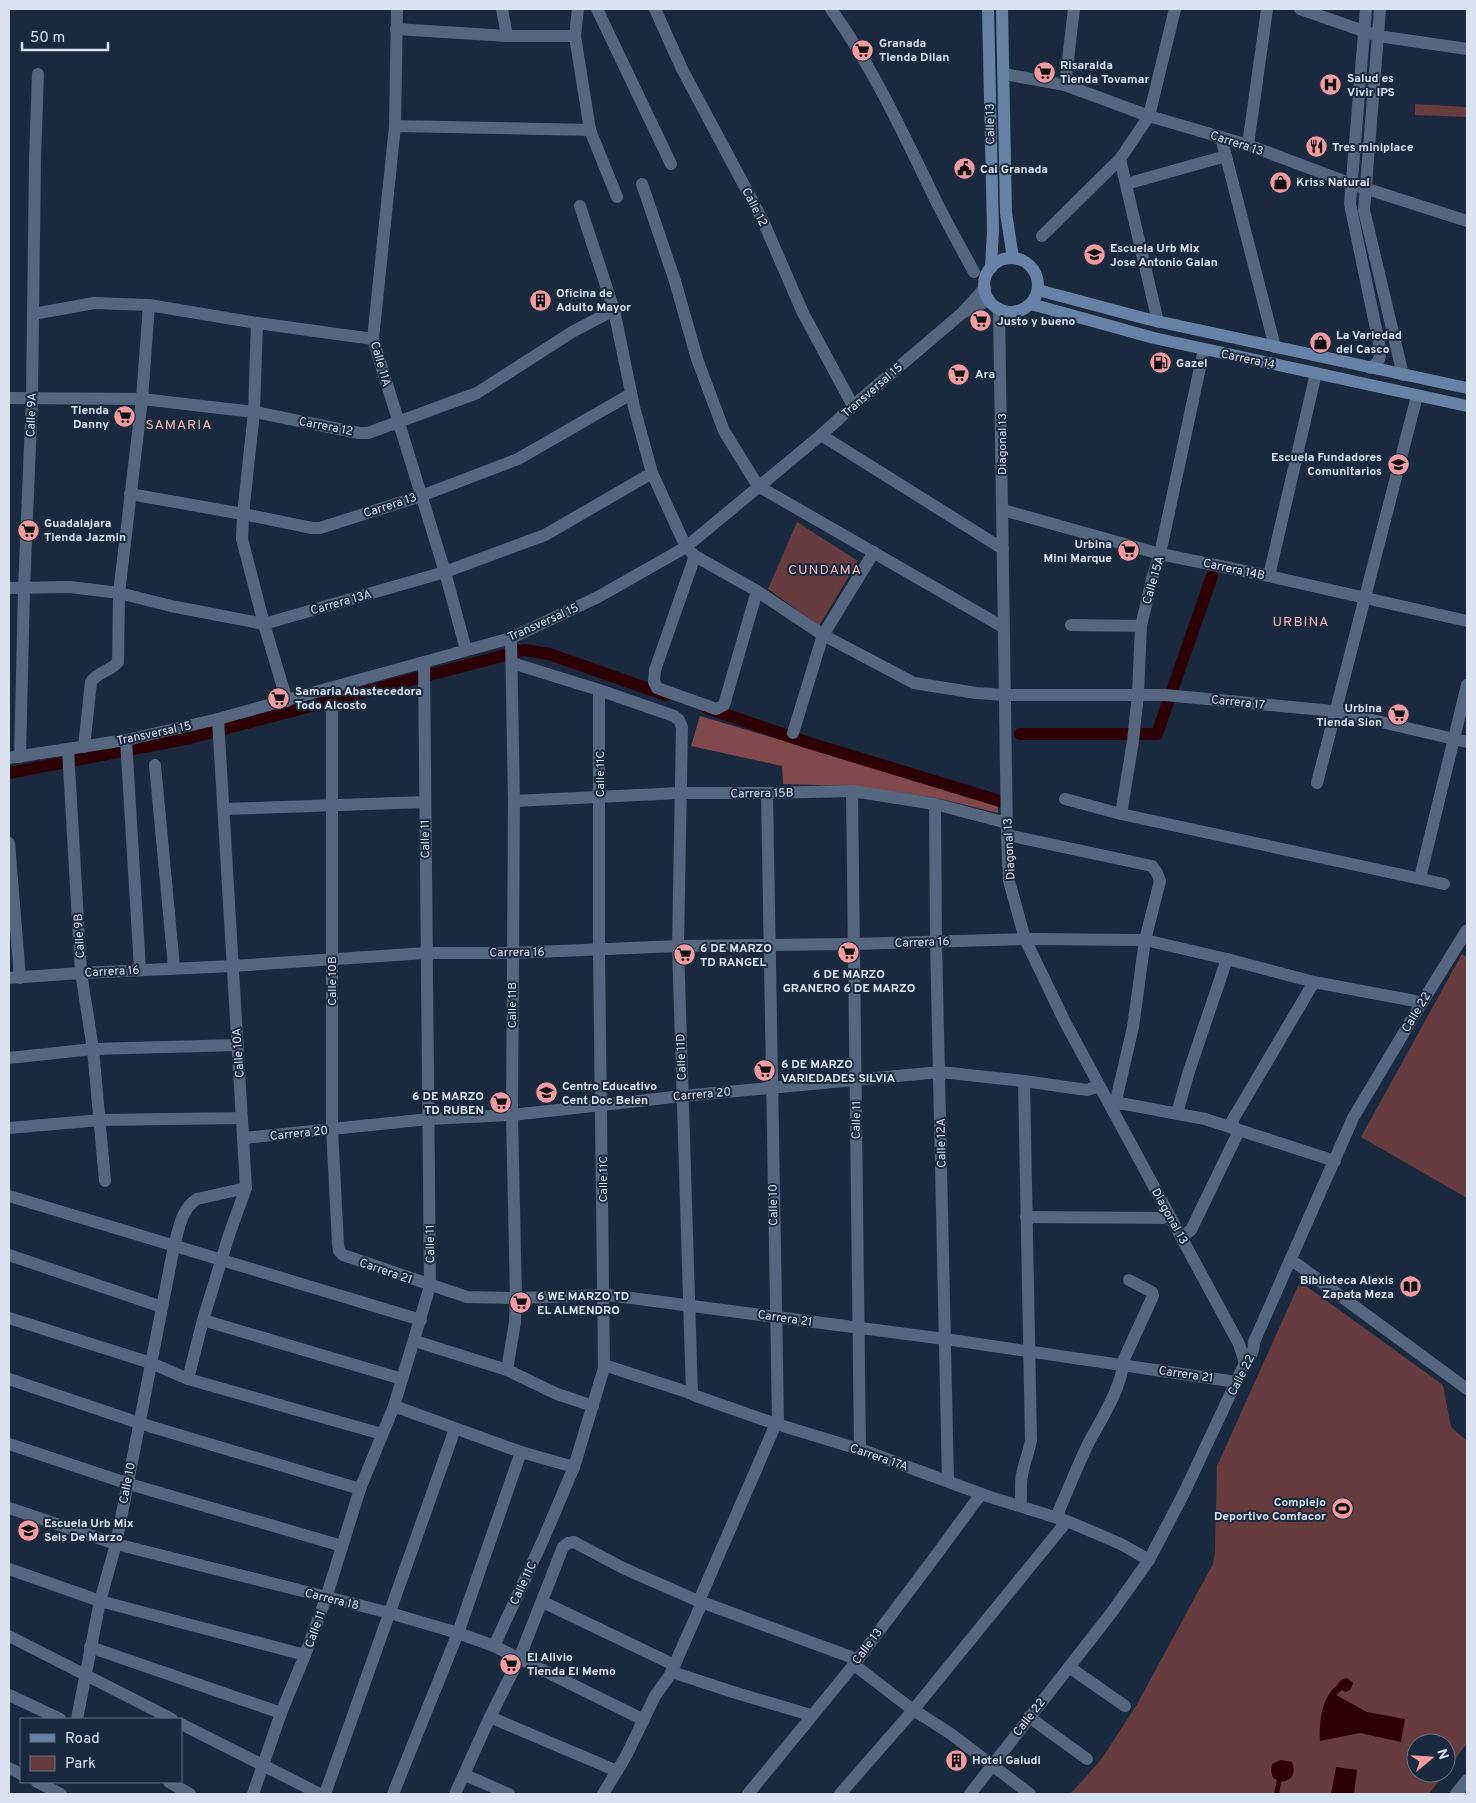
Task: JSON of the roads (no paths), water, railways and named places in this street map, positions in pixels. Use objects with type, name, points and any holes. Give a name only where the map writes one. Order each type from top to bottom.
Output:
[{"type":"main road","name":"Calle 13","points":[[988,9],[993,230],[990,268]]},
{"type":"main road","name":"Calle 13","points":[[1002,9],[1006,213],[1013,258]]},
{"type":"main road","points":[[1013,258],[1021,260],[1033,269],[1038,283],[1038,290],[1031,304],[1016,312],[999,309],[989,300],[985,288],[985,281],[990,268],[1003,260],[1013,258]]},
{"type":"main road","name":"Carrera 14","points":[[1038,290],[1158,322],[1467,388]]},
{"type":"main road","name":"Carrera 14","points":[[1031,304],[1102,325],[1204,349],[1467,406]]},
{"type":"street","name":"Calle 11A","points":[[397,9],[395,126],[373,339],[445,572],[466,650]]},
{"type":"street","points":[[502,9],[507,36]]},
{"type":"street","points":[[578,9],[575,36],[590,130],[617,197]]},
{"type":"street","points":[[597,9],[672,164]]},
{"type":"street","name":"Calle 12","points":[[655,9],[682,69],[763,222],[803,313],[852,406]]},
{"type":"street","points":[[831,9],[852,38],[895,116],[974,272]]},
{"type":"street","points":[[1065,85],[1074,9]]},
{"type":"street","points":[[1042,236],[1120,160],[1149,116],[1175,9]]},
{"type":"street","points":[[1248,146],[1267,9]]},
{"type":"street","points":[[1300,9],[1378,36],[1467,49]]},
{"type":"street","points":[[1366,9],[1350,204],[1380,348],[1381,357],[1378,364],[1370,368]]},
{"type":"street","points":[[1380,9],[1364,210],[1403,375]]},
{"type":"street","points":[[396,28],[507,36],[575,36]]},
{"type":"street","name":"Calle 9A","points":[[14,757],[24,589],[32,398],[38,74]]},
{"type":"street","name":"Carrera 13","points":[[1004,74],[1065,85],[1149,116],[1221,137],[1352,184],[1467,221]]},
{"type":"street","points":[[395,126],[590,130]]},
{"type":"street","points":[[1221,137],[1275,347]]},
{"type":"street","points":[[1126,184],[1226,156]]},
{"type":"street","points":[[1120,160],[1158,322]]},
{"type":"street","points":[[642,184],[675,281],[697,359],[724,431],[758,486],[1003,627]]},
{"type":"street","points":[[580,206],[614,310],[631,394],[652,473],[690,551],[655,670],[654,682],[657,688],[716,709],[724,704],[757,591]]},
{"type":"street","name":"Transversal 15","points":[[14,757],[68,757],[84,747],[127,747],[219,726],[286,701],[425,667],[466,650],[512,651],[598,597],[690,551],[758,486],[821,435],[852,406],[961,314],[976,295],[985,288]]},
{"type":"street","name":"Transversal 15","points":[[961,314],[989,300]]},
{"type":"street","points":[[33,314],[94,303],[149,304],[257,323],[373,339]]},
{"type":"street","points":[[84,747],[91,682],[94,676],[115,666],[118,662],[119,593],[142,399],[149,304]]},
{"type":"street","name":"Diagonal 13","points":[[999,309],[1003,627],[1009,881],[1025,938],[1065,1022],[1099,1086],[1115,1106],[1169,1215],[1239,1344],[1244,1363]]},
{"type":"street","name":"Carrera 12","points":[[9,398],[142,399],[254,412],[359,433],[368,433],[477,393],[572,332],[614,310]]},
{"type":"street","points":[[257,323],[254,412],[242,514],[242,539],[286,701]]},
{"type":"street","name":"Calle 15A","points":[[1121,814],[1138,694],[1141,626],[1160,554],[1204,349]]},
{"type":"street","points":[[1269,576],[1316,373]]},
{"type":"street","name":"Carrera 13","points":[[130,494],[320,528],[421,496],[518,459],[631,394]]},
{"type":"street","points":[[1317,783],[1334,711],[1417,396]]},
{"type":"street","points":[[821,435],[1003,549]]},
{"type":"street","name":"Carrera 13A","points":[[9,588],[70,587],[119,593],[171,606],[264,624],[445,572],[545,535],[652,473]]},
{"type":"street","name":"Carrera 14B","points":[[1002,510],[1160,554],[1269,576],[1467,621]]},
{"type":"street","name":"Carrera 17","points":[[690,551],[757,591],[823,635],[914,683],[958,691],[1006,695],[1165,695],[1334,711],[1467,742]]},
{"type":"street","points":[[792,733],[823,635],[874,552]]},
{"type":"street","points":[[1071,625],[1141,626]]},
{"type":"street","points":[[512,651],[599,690]]},
{"type":"street","name":"Calle 11B","points":[[507,1370],[515,1322],[516,1298],[512,1114],[514,801],[512,651]]},
{"type":"street","name":"Calle 11","points":[[253,1794],[281,1713],[326,1598],[360,1489],[394,1406],[430,1286],[425,667]]},
{"type":"street","points":[[1420,878],[1467,685]]},
{"type":"street","name":"Calle 11D","points":[[599,690],[674,716],[679,720],[682,727],[678,946],[692,1394]]},
{"type":"street","name":"Calle 11C","points":[[494,1646],[574,1467],[604,1365],[599,690]]},
{"type":"street","name":"Calle 10B","points":[[332,711],[332,1129],[340,1251]]},
{"type":"street","name":"Calle 10A","points":[[188,1379],[203,1320],[246,1188],[219,726]]},
{"type":"street","points":[[127,747],[140,969]]},
{"type":"street","name":"Calle 9B","points":[[68,757],[81,973],[94,1049],[105,1182]]},
{"type":"street","points":[[155,765],[174,967]]},
{"type":"street","name":"Calle 11","points":[[852,791],[856,1081],[855,1180],[860,1449]]},
{"type":"street","name":"Carrera 15B","points":[[514,801],[680,793],[852,791],[935,804],[1007,829]]},
{"type":"street","name":"Calle 10","points":[[700,1601],[778,1419],[768,946],[767,793]]},
{"type":"street","points":[[1065,800],[1121,814],[1444,884]]},
{"type":"street","points":[[224,809],[425,802]]},
{"type":"street","name":"Calle 12A","points":[[935,804],[936,941],[948,1481]]},
{"type":"street","points":[[1007,829],[1152,866],[1157,872],[1160,881],[1145,940],[1133,1027],[1115,1106],[1178,1113],[1205,1119],[1334,1161]]},
{"type":"street","points":[[9,843],[14,978]]},
{"type":"street","name":"Calle 22","points":[[970,1794],[1112,1612],[1149,1560],[1168,1527],[1236,1384],[1244,1363],[1250,1358],[1254,1349],[1254,1342],[1353,1118],[1467,930]]},
{"type":"street","name":"Carrera 16","points":[[14,978],[426,953],[512,953],[678,946],[768,946],[1025,938],[1145,940],[1314,982],[1415,1001],[1421,1004]]},
{"type":"street","points":[[1178,1113],[1189,1071],[1227,959]]},
{"type":"street","points":[[1181,1236],[1191,1230],[1237,1135],[1232,1121],[1314,982]]},
{"type":"street","points":[[9,1058],[94,1049],[238,1045]]},
{"type":"street","name":"Carrera 20","points":[[244,1138],[940,1072],[1087,1090],[1099,1086]]},
{"type":"street","points":[[1020,1506],[1022,1474],[1027,1462],[1031,1440],[1024,1081]]},
{"type":"street","points":[[9,1128],[100,1120],[242,1118]]},
{"type":"street","name":"Calle 10","points":[[77,1718],[100,1601],[116,1544],[126,1483],[152,1363],[174,1246],[186,1208],[197,1198],[246,1188]]},
{"type":"street","points":[[9,1196],[421,1320]]},
{"type":"street","points":[[1026,1217],[1163,1218],[1169,1215]]},
{"type":"street","name":"Carrera 21","points":[[340,1251],[347,1257],[467,1297],[516,1298],[603,1295],[1124,1365],[1230,1381],[1236,1384]]},
{"type":"street","points":[[9,1255],[162,1307]]},
{"type":"street","points":[[1290,1262],[1296,1264],[1467,1389]]},
{"type":"street","points":[[840,1794],[914,1710],[1063,1526],[1058,1513],[1089,1442],[1104,1415],[1123,1370],[1124,1360],[1153,1296],[1152,1292],[1129,1280]]},
{"type":"street","points":[[9,1318],[152,1363],[188,1379],[382,1434]]},
{"type":"street","points":[[203,1320],[402,1379]]},
{"type":"street","points":[[415,1341],[507,1370],[558,1394],[593,1406]]},
{"type":"street","points":[[1239,1344],[1254,1342]]},
{"type":"street","name":"Carrera 17A","points":[[604,1365],[860,1449],[981,1494],[1094,1531],[1149,1560]]},
{"type":"street","points":[[9,1379],[139,1423],[360,1489]]},
{"type":"street","points":[[394,1406],[520,1452],[574,1467]]},
{"type":"street","points":[[325,1794],[455,1429]]},
{"type":"street","points":[[9,1444],[126,1483],[342,1546]]},
{"type":"street","points":[[393,1794],[458,1633],[520,1452]]},
{"type":"street","name":"Calle 13","points":[[748,1794],[854,1662],[981,1494]]},
{"type":"street","name":"Carrera 18","points":[[9,1508],[116,1544],[390,1613],[458,1633],[494,1646],[644,1720]]},
{"type":"street","name":"Calle 11C","points":[[455,1794],[519,1659],[563,1547],[568,1543],[574,1542],[623,1568],[700,1601]]},
{"type":"street","points":[[9,1569],[100,1601],[305,1655]]},
{"type":"street","points":[[603,1794],[672,1668],[700,1607],[700,1601],[851,1657],[858,1667],[914,1710],[951,1734],[1030,1794]]},
{"type":"street","points":[[543,1602],[670,1663],[675,1673],[807,1714],[811,1717]]},
{"type":"street","points":[[9,1636],[170,1718]]},
{"type":"street","points":[[90,1647],[281,1713]]},
{"type":"street","points":[[1069,1667],[1125,1706]]},
{"type":"street","points":[[9,1695],[58,1718]]},
{"type":"street","points":[[490,1717],[617,1771]]},
{"type":"street","points":[[1029,1717],[1087,1759]]},
{"type":"street","points":[[182,1725],[320,1794]]},
{"type":"street","points":[[464,1775],[508,1794]]},
{"type":"street","points":[[40,1783],[60,1791]]},
{"type":"street","points":[[171,1783],[190,1794]]},
{"type":"waterway","points":[[1020,734],[1157,734],[1212,576]]},
{"type":"waterway","points":[[9,773],[190,738],[524,650],[549,654],[666,695]]},
{"type":"waterway","points":[[707,708],[806,742],[1000,801]]},
{"type":"place","name":"Granada Tienda Dilan","points":[[863,50]]},
{"type":"place","name":"Risaralda Tienda Tovamar","points":[[1044,72]]},
{"type":"place","name":"Salud es Vivir IPS","points":[[1331,85]]},
{"type":"place","name":"Tres miniplace","points":[[1316,147]]},
{"type":"place","name":"Cai Granada","points":[[964,169]]},
{"type":"place","name":"Kriss Natural","points":[[1280,182]]},
{"type":"place","name":"Escuela Urb Mix Jose Antonio Galan","points":[[1094,255]]},
{"type":"place","name":"Oficina de Adulto Mayor","points":[[540,300]]},
{"type":"place","name":"Justo y bueno","points":[[981,321]]},
{"type":"place","name":"La Variedad del Casco","points":[[1320,342]]},
{"type":"place","name":"Gazel","points":[[1160,363]]},
{"type":"place","name":"Ara","points":[[959,374]]},
{"type":"place","name":"Tienda Danny","points":[[125,417]]},
{"type":"place","name":"Escuela Fundadores Comunitarios","points":[[1398,464]]},
{"type":"place","name":"Guadalajara Tienda Jazmin","points":[[28,530]]},
{"type":"place","name":"Urbina Mini Marque","points":[[1128,551]]},
{"type":"place","name":"Samaria Abastecedora Todo Alcosto","points":[[279,698]]},
{"type":"place","name":"Urbina Tienda Sion","points":[[1398,715]]},
{"type":"place","name":"6 DE MARZO GRANERO 6 DE MARZO","points":[[849,953]]},
{"type":"place","name":"6 DE MARZO TD RANGEL","points":[[684,955]]},
{"type":"place","name":"6 DE MARZO VARIEDADES SILVIA","points":[[765,1071]]},
{"type":"place","name":"Centro Educativo Cent Doc Belen","points":[[546,1093]]},
{"type":"place","name":"6 DE MARZO TD RUBEN","points":[[500,1103]]},
{"type":"place","name":"Biblioteca Alexis Zapata Meza","points":[[1410,1287]]},
{"type":"place","name":"6 WE MARZO TD EL ALMENDRO","points":[[521,1303]]},
{"type":"place","name":"Complejo Deportivo Comfacor","points":[[1342,1509]]},
{"type":"place","name":"Escuela Urb Mix Seis De Marzo","points":[[28,1530]]},
{"type":"place","name":"El Alivio Tienda El Memo","points":[[511,1664]]},
{"type":"place","name":"Hotel Galudi","points":[[956,1760]]},
{"type":"district","name":"SAMARIA","points":[[179,424]]},
{"type":"district","name":"CUNDAMA","points":[[825,569]]},
{"type":"district","name":"URBINA","points":[[1301,621]]}]
